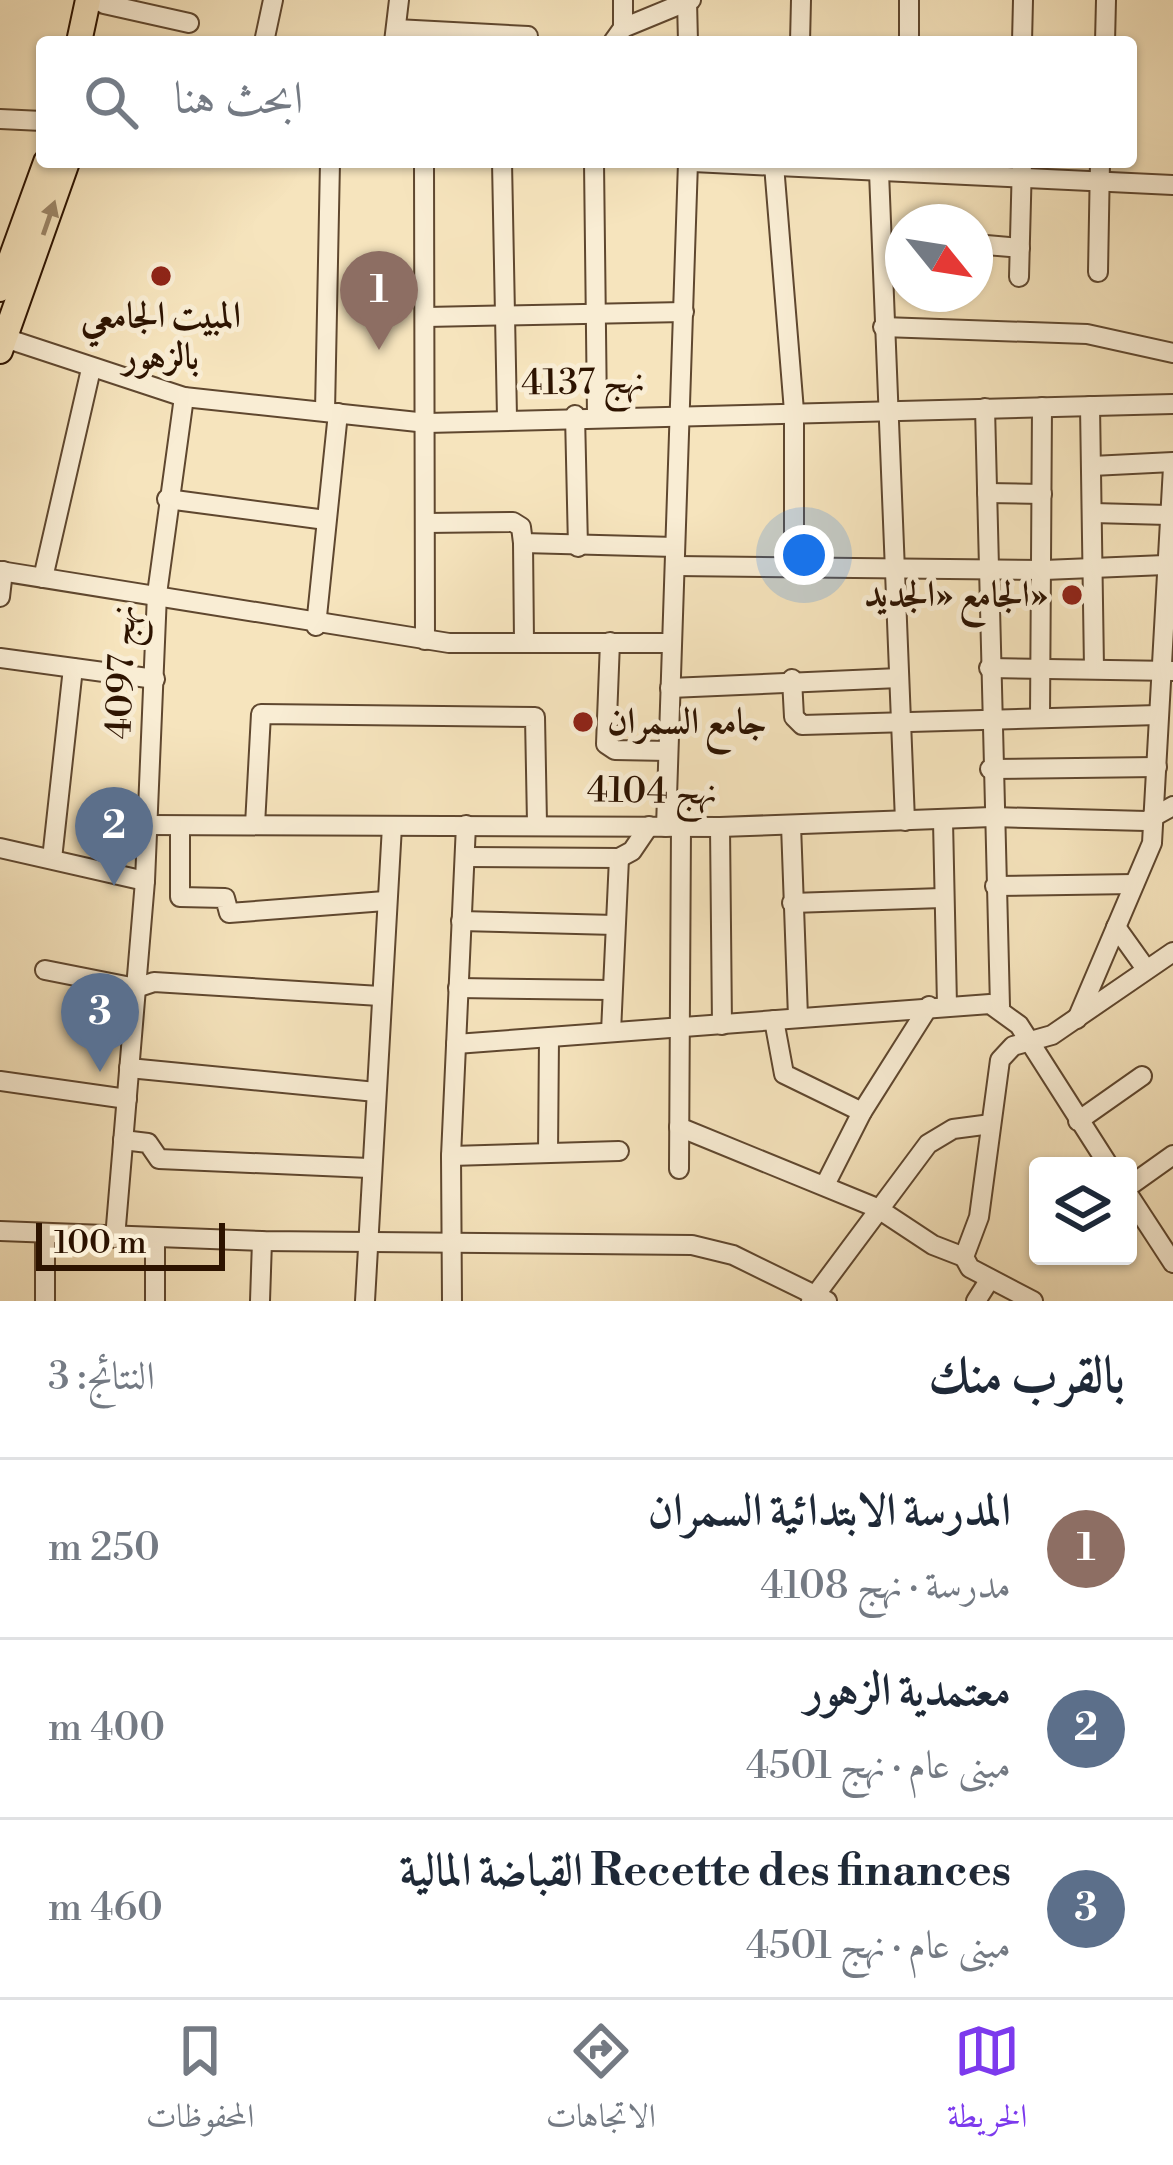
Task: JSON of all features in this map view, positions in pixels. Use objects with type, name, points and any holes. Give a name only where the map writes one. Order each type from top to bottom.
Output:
[{"type":"main road","points":[[82,36],[99,2]]},
{"type":"main road","points":[[96,36],[99,2]]},
{"type":"main road","points":[[0,289],[44,168]]},
{"type":"main road","points":[[3,345],[65,168]]},
{"type":"street","points":[[265,36],[273,0]]},
{"type":"street","points":[[398,0],[395,35],[528,36]]},
{"type":"street","points":[[618,35],[622,0]]},
{"type":"street","points":[[800,36],[801,0]]},
{"type":"street","points":[[909,0],[909,36]]},
{"type":"street","points":[[1022,36],[1023,0]]},
{"type":"street","points":[[1105,36],[1106,0]]},
{"type":"street","points":[[618,35],[689,1],[688,36]]},
{"type":"street","points":[[99,2],[189,23]]},
{"type":"street","points":[[0,119],[36,122]]},
{"type":"street","points":[[316,626],[332,412],[330,168]]},
{"type":"street","points":[[424,168],[425,640]]},
{"type":"street","points":[[502,168],[507,417]]},
{"type":"street","points":[[594,168],[597,415]]},
{"type":"street","points":[[680,1169],[679,1029],[666,826],[690,168]]},
{"type":"street","points":[[774,168],[794,411],[794,567]]},
{"type":"street","points":[[838,168],[879,172],[901,168]]},
{"type":"street","points":[[964,168],[1100,171],[1173,185]]},
{"type":"street","points":[[1019,278],[1022,169]]},
{"type":"street","points":[[1098,272],[1100,171]]},
{"type":"street","points":[[879,172],[904,821]]},
{"type":"street","points":[[993,246],[1019,248]]},
{"type":"street","points":[[426,316],[684,312]]},
{"type":"street","points":[[883,327],[1087,334],[1173,353]]},
{"type":"street","name":"نهج 4137","points":[[3,345],[184,397],[427,423],[575,415],[1173,404]]},
{"type":"street","points":[[43,578],[91,369]]},
{"type":"street","name":"نهج 4097","points":[[115,1238],[145,880],[158,594],[184,397]]},
{"type":"street","points":[[1090,406],[1094,668]]},
{"type":"street","points":[[1040,717],[1042,407]]},
{"type":"street","points":[[985,408],[990,770],[1000,1006],[1030,1040],[1103,1157]]},
{"type":"street","points":[[575,415],[578,547]]},
{"type":"street","points":[[1092,466],[1173,465],[1165,566],[1167,669],[1158,715],[1157,767],[1163,812]]},
{"type":"street","points":[[987,493],[1042,494]]},
{"type":"street","points":[[167,499],[326,520]]},
{"type":"street","points":[[1093,512],[1168,515]]},
{"type":"street","points":[[426,523],[513,522],[521,527],[524,643]]},
{"type":"street","points":[[523,543],[794,567],[1044,570],[1165,566]]},
{"type":"street","points":[[0,597],[2,571],[158,594],[316,626],[425,640],[670,644]]},
{"type":"street","points":[[610,643],[606,744],[615,750],[668,752]]},
{"type":"street","points":[[0,658],[155,679]]},
{"type":"street","points":[[52,859],[73,668]]},
{"type":"street","points":[[989,668],[1167,669]]},
{"type":"street","points":[[670,688],[792,679],[899,678]]},
{"type":"street","points":[[792,679],[798,724],[1158,715]]},
{"type":"street","points":[[255,825],[261,714],[535,717],[537,823]]},
{"type":"street","points":[[990,770],[1157,767]]},
{"type":"street","points":[[1077,1019],[1173,786]]},
{"type":"street","name":"نهج 4104","points":[[148,824],[720,827],[1163,812]]},
{"type":"street","points":[[825,1185],[862,1112],[938,1006],[943,820]]},
{"type":"street","points":[[452,1301],[451,1156],[466,825]]},
{"type":"street","points":[[791,825],[798,1017]]},
{"type":"street","points":[[180,826],[179,897],[226,898],[228,913],[385,901]]},
{"type":"street","points":[[364,1301],[392,826]]},
{"type":"street","points":[[464,856],[619,858],[666,826]]},
{"type":"street","points":[[720,827],[722,1025]]},
{"type":"street","points":[[0,848],[145,880]]},
{"type":"street","points":[[611,1032],[619,858]]},
{"type":"street","points":[[995,886],[1134,884]]},
{"type":"street","points":[[792,903],[942,898]]},
{"type":"street","points":[[461,921],[614,925]]},
{"type":"street","points":[[1116,927],[1146,969]]},
{"type":"street","points":[[1033,1301],[967,1266],[964,1257],[979,1217],[1000,1060],[1013,1046],[1052,1035],[1173,952]]},
{"type":"street","points":[[45,970],[136,988],[154,982],[380,996]]},
{"type":"street","points":[[458,988],[611,990]]},
{"type":"street","points":[[456,1044],[938,1006],[1000,1006]]},
{"type":"street","points":[[774,1020],[784,1073],[862,1112]]},
{"type":"street","points":[[548,1153],[549,1037]]},
{"type":"street","points":[[129,1068],[376,1092]]},
{"type":"street","points":[[1078,1121],[1142,1076]]},
{"type":"street","points":[[0,1081],[127,1099]]},
{"type":"street","points":[[0,1231],[262,1241],[692,1245],[733,1255],[818,1299],[877,1208],[928,1144],[953,1129],[991,1124]]},
{"type":"street","points":[[680,1127],[877,1208],[933,1245],[964,1257]]},
{"type":"street","points":[[123,1140],[148,1143],[160,1159],[369,1168]]},
{"type":"street","points":[[451,1156],[619,1150]]},
{"type":"street","points":[[1137,1184],[1173,1156]]},
{"type":"street","points":[[1137,1205],[1173,1263]]},
{"type":"street","points":[[45,1234],[45,1301]]},
{"type":"street","points":[[155,1238],[155,1301]]},
{"type":"street","points":[[260,1301],[262,1241]]},
{"type":"street","points":[[976,1301],[990,1279]]},
{"type":"place","name":"المبيت الجامعي بالزهور","points":[[161,276]]},
{"type":"place","name":"المدرسة الابتدائية السمران","points":[[379,350]]},
{"type":"place","name":"الجامع «الجديد»","points":[[1072,595]]},
{"type":"place","name":"جامع السمران","points":[[583,722]]},
{"type":"place","name":"معتمدية الزهور","points":[[114,886]]},
{"type":"place","name":"Recette des finances القباضة المالية","points":[[100,1072]]}]
